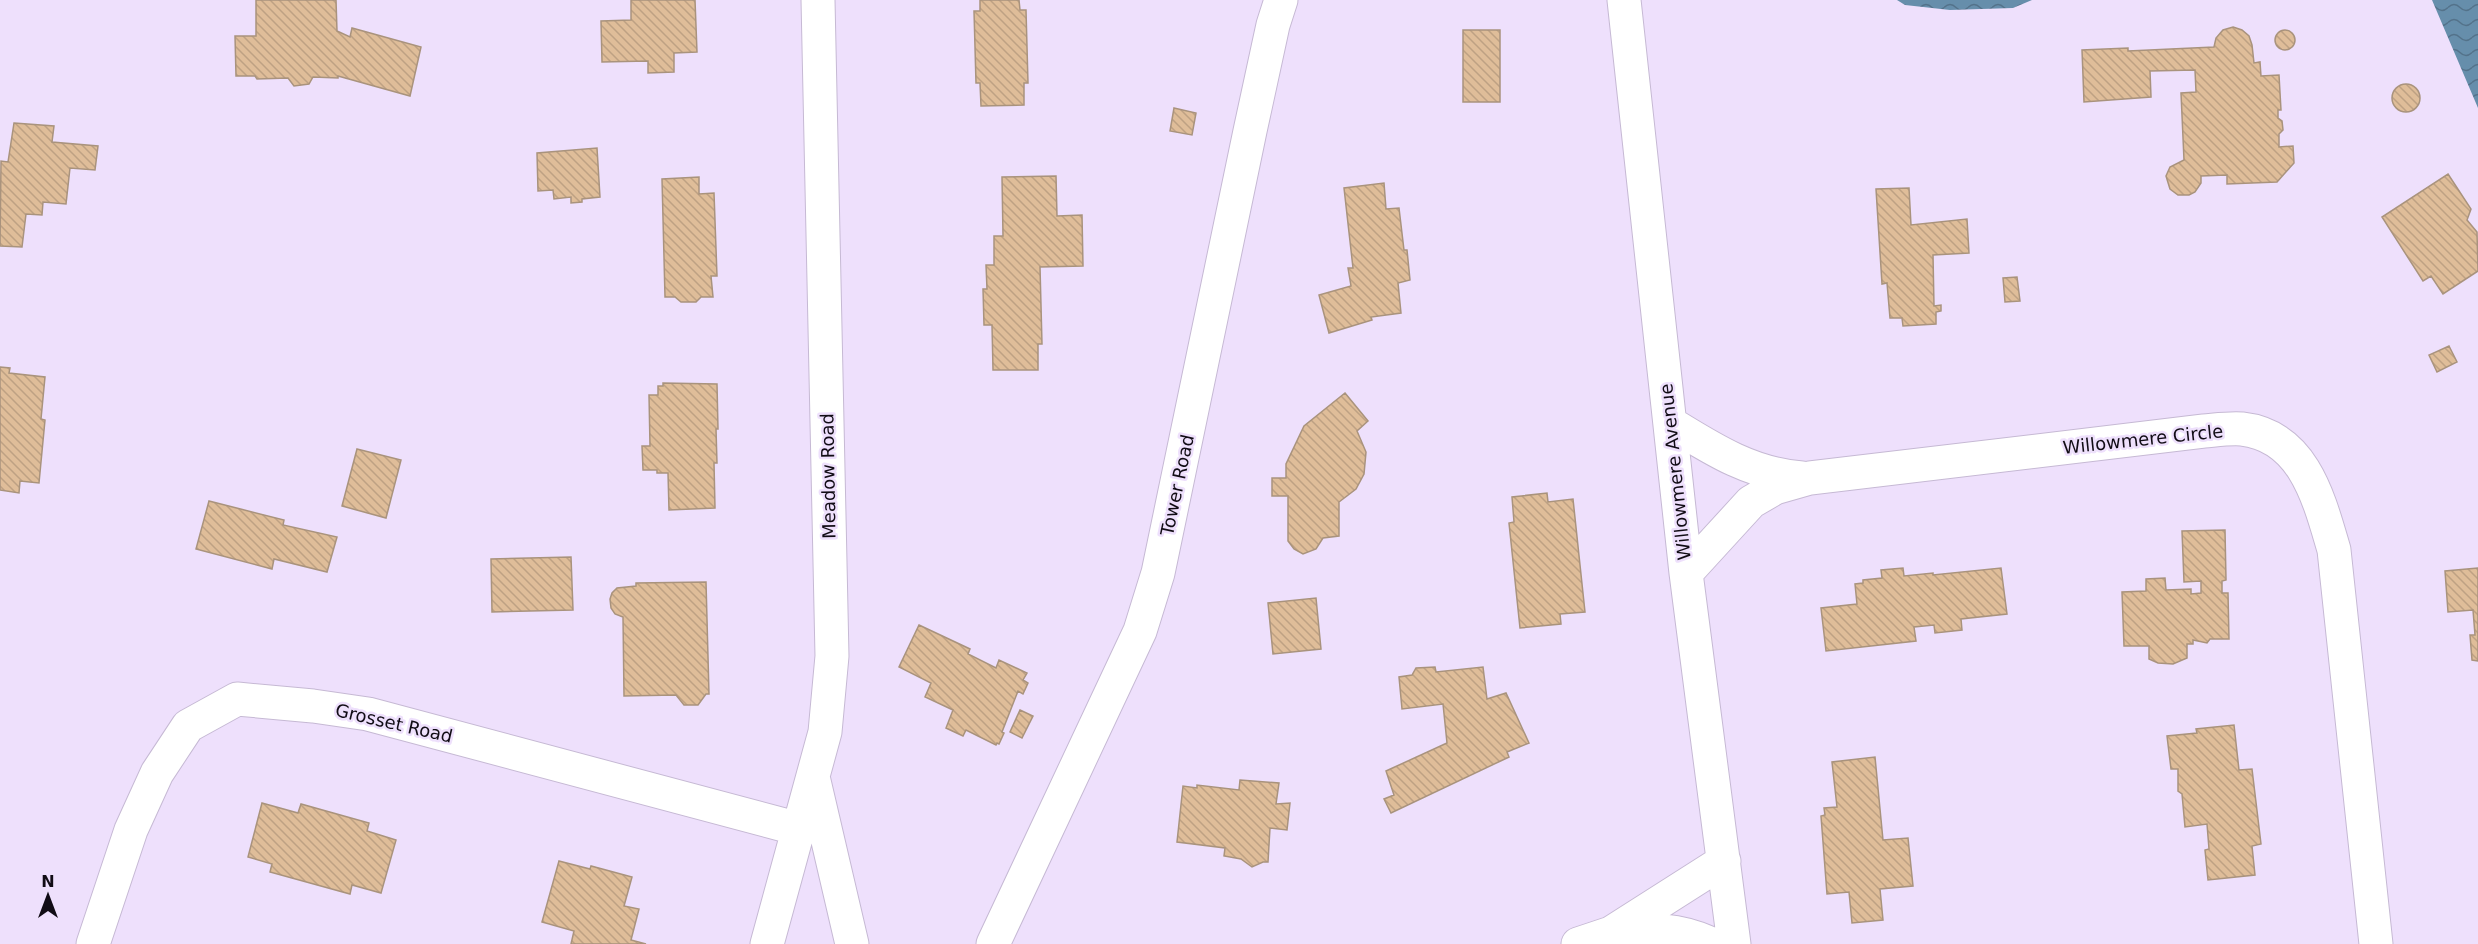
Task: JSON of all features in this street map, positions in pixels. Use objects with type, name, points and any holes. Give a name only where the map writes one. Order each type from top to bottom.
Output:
[{"type":"street","name":"Meadow Road","points":[[767,944],[825,732],[832,656],[818,0]]},
{"type":"street","name":"Tower Road","points":[[993,944],[1140,632],[1152,593],[1269,46],[1281,0]]},
{"type":"street","name":"Willowmere Avenue","points":[[1624,0],[1686,573],[1734,944]]},
{"type":"street","name":"Willowmere Circle","points":[[1670,423],[1736,461],[1779,476],[1810,478]]},
{"type":"street","name":"Willowmere Circle","points":[[1686,573],[1751,502],[1775,488],[1810,478],[2204,431],[2242,429],[2274,439],[2288,447],[2307,476],[2321,506],[2334,550],[2376,944]]},
{"type":"street","name":"Grosset Road","points":[[93,944],[131,830],[157,773],[188,726],[237,699],[368,714],[799,829]]},
{"type":"street","points":[[813,776],[852,944]]},
{"type":"street","points":[[1611,933],[1724,861]]},
{"type":"street","points":[[1578,944],[1611,933],[1655,929],[1689,934],[1712,944]]},
{"type":"water","points":[[1897,0],[2032,0],[2013,8],[1950,10],[1905,5]]},
{"type":"water","points":[[2432,0],[2478,0],[2478,108]]},
{"type":"building","points":[[256,0],[336,0],[337,31],[350,37],[352,28],[421,47],[410,96],[338,76],[338,78],[313,77],[309,84],[294,86],[288,78],[257,79],[255,76],[236,76],[235,36],[256,36]]},
{"type":"building","points":[[631,0],[695,0],[697,52],[674,53],[674,72],[648,73],[648,61],[602,62],[601,21],[631,20]]},
{"type":"building","points":[[980,0],[1019,0],[1020,10],[1026,10],[1028,83],[1024,83],[1024,105],[981,106],[980,83],[976,83],[974,11],[980,11]]},
{"type":"building","points":[[2233,27],[2249,36],[2254,63],[2260,62],[2261,76],[2279,75],[2281,110],[2278,110],[2278,118],[2282,121],[2283,130],[2279,134],[2279,147],[2293,146],[2294,163],[2277,182],[2227,184],[2227,175],[2201,176],[2201,183],[2195,192],[2189,195],[2178,195],[2170,189],[2166,176],[2170,167],[2184,160],[2181,93],[2196,92],[2195,70],[2150,71],[2151,97],[2084,102],[2082,50],[2128,48],[2128,51],[2214,47],[2216,38],[2223,30]]},
{"type":"building","points":[[1463,30],[1500,30],[1500,102],[1463,102]]},
{"type":"building","points":[[2285,30],[2292,33],[2295,40],[2292,47],[2285,50],[2278,47],[2275,40],[2278,33]]},
{"type":"building","points":[[2406,84],[2416,88],[2420,98],[2416,108],[2406,112],[2396,108],[2392,98],[2396,88]]},
{"type":"building","points":[[1174,108],[1196,113],[1192,135],[1170,131]]},
{"type":"building","points":[[14,123],[54,126],[52,142],[98,146],[95,170],[70,168],[66,204],[43,202],[42,215],[26,214],[22,247],[0,246],[1,161],[8,162]]},
{"type":"building","points":[[597,148],[600,197],[571,203],[571,197],[554,199],[553,190],[538,191],[537,153]]},
{"type":"building","points":[[2448,174],[2471,209],[2467,220],[2477,232],[2478,271],[2443,294],[2431,276],[2423,281],[2382,217]]},
{"type":"building","points":[[1056,176],[1057,216],[1082,215],[1083,266],[1040,267],[1042,344],[1038,344],[1038,370],[993,370],[992,325],[984,325],[983,289],[987,289],[986,265],[994,265],[994,236],[1003,236],[1002,177]]},
{"type":"building","points":[[699,177],[699,194],[714,193],[717,276],[711,276],[713,297],[701,297],[696,302],[681,302],[675,297],[665,297],[662,179]]},
{"type":"building","points":[[1384,183],[1386,209],[1399,208],[1404,250],[1407,250],[1410,280],[1398,283],[1401,313],[1371,317],[1372,320],[1329,333],[1319,295],[1351,286],[1348,268],[1353,268],[1344,188]]},
{"type":"building","points":[[1909,188],[1911,225],[1967,219],[1969,253],[1933,255],[1934,306],[1941,305],[1941,311],[1936,312],[1936,324],[1903,326],[1902,318],[1890,318],[1887,283],[1882,284],[1876,189]]},
{"type":"building","points":[[2017,277],[2020,301],[2005,302],[2003,278]]},
{"type":"building","points":[[2449,346],[2457,362],[2437,372],[2429,355]]},
{"type":"building","points":[[0,367],[10,368],[9,373],[45,377],[41,419],[45,420],[39,483],[20,481],[19,493],[0,490]]},
{"type":"building","points":[[663,383],[717,384],[715,508],[669,510],[668,473],[643,470],[642,446],[650,446],[649,395],[658,395],[658,386],[663,386]]},
{"type":"building","points":[[1345,393],[1368,421],[1357,431],[1366,452],[1364,474],[1356,489],[1339,502],[1339,536],[1323,538],[1316,549],[1303,554],[1294,549],[1288,541],[1288,496],[1272,496],[1272,478],[1286,478],[1286,464],[1304,426]]},
{"type":"building","points":[[357,449],[401,460],[386,518],[342,506]]},
{"type":"building","points":[[1547,493],[1548,502],[1573,499],[1585,612],[1560,614],[1561,624],[1520,628],[1509,523],[1514,522],[1512,497]]},
{"type":"building","points":[[209,501],[284,520],[283,525],[337,537],[327,572],[274,559],[272,569],[196,549]]},
{"type":"building","points":[[2225,530],[2226,580],[2222,581],[2222,593],[2228,593],[2229,639],[2210,639],[2207,643],[2193,640],[2193,644],[2187,644],[2187,658],[2173,664],[2158,663],[2149,659],[2149,646],[2124,646],[2122,592],[2146,591],[2146,579],[2165,578],[2166,590],[2191,589],[2191,594],[2201,593],[2201,581],[2184,582],[2182,531]]},
{"type":"building","points":[[571,557],[573,610],[492,612],[491,559]]},
{"type":"building","points":[[1903,568],[1904,576],[2001,568],[2007,614],[1961,619],[1962,630],[1935,633],[1934,625],[1914,627],[1916,641],[1826,651],[1821,608],[1857,604],[1855,584],[1863,583],[1863,580],[1882,578],[1881,570]]},
{"type":"building","points":[[2478,568],[2478,661],[2472,660],[2470,635],[2475,635],[2473,610],[2448,612],[2445,571]]},
{"type":"building","points":[[706,582],[709,694],[706,694],[698,705],[684,705],[676,695],[624,696],[623,617],[615,614],[611,608],[612,593],[617,588],[636,586],[636,583]]},
{"type":"building","points":[[1316,598],[1321,649],[1273,654],[1268,603]]},
{"type":"building","points":[[919,625],[970,649],[968,654],[996,668],[999,660],[1027,673],[1023,680],[1028,683],[1023,694],[1018,691],[999,744],[996,745],[966,730],[963,736],[946,728],[953,710],[925,697],[931,683],[899,667]]},
{"type":"building","points":[[1435,667],[1436,672],[1483,667],[1487,699],[1506,693],[1529,743],[1507,752],[1509,757],[1391,813],[1384,799],[1394,795],[1386,771],[1447,743],[1443,704],[1402,709],[1399,677],[1412,675],[1416,668]]},
{"type":"building","points":[[1020,710],[1033,716],[1022,738],[1010,732]]},
{"type":"building","points":[[2234,725],[2239,770],[2252,769],[2261,844],[2252,846],[2255,875],[2208,880],[2205,850],[2209,849],[2207,824],[2185,827],[2182,794],[2178,791],[2178,769],[2171,769],[2167,736],[2197,733],[2196,729]]},
{"type":"building","points":[[1875,757],[1883,840],[1908,838],[1913,886],[1880,889],[1883,920],[1852,923],[1849,892],[1827,894],[1821,816],[1825,815],[1824,808],[1837,807],[1832,762]]},
{"type":"building","points":[[1240,780],[1279,783],[1276,804],[1290,803],[1287,830],[1270,828],[1268,862],[1252,867],[1241,859],[1224,856],[1225,848],[1177,842],[1183,786],[1197,788],[1197,785],[1239,790]]},
{"type":"building","points":[[262,803],[298,813],[301,804],[369,823],[367,831],[396,840],[381,893],[352,885],[350,894],[270,872],[272,864],[248,857]]},
{"type":"building","points":[[559,861],[590,869],[591,866],[632,877],[624,906],[639,909],[631,940],[646,944],[571,944],[574,931],[542,922]]}]
